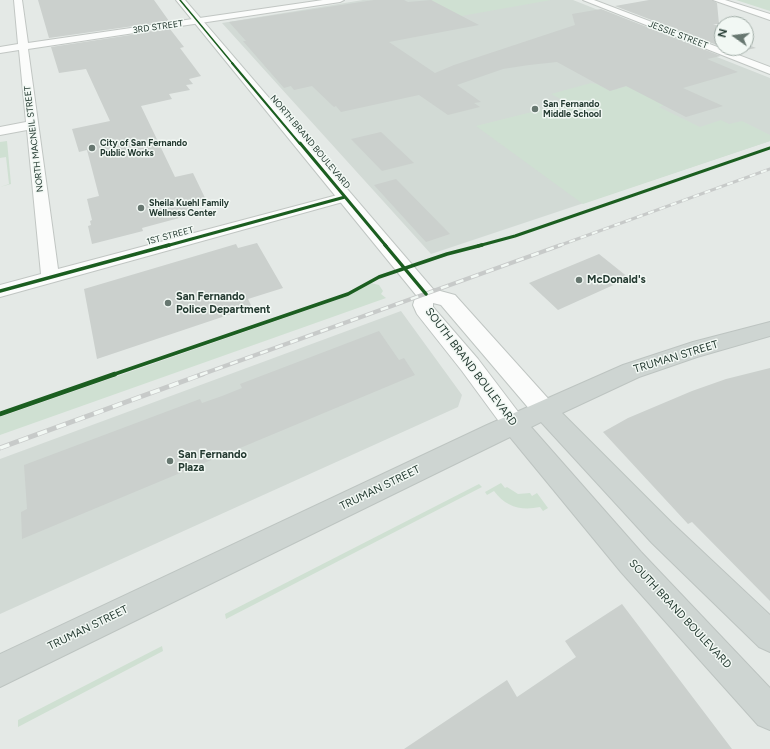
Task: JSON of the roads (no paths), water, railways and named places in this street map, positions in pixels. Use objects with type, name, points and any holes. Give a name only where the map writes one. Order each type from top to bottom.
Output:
[{"type":"main road","name":"TRUMAN STREET","points":[[0,671],[514,424],[631,371],[693,350],[769,330]]},
{"type":"main road","name":"SOUTH BRAND BOULEVARD","points":[[545,411],[662,533],[770,636]]},
{"type":"main road","name":"SOUTH BRAND BOULEVARD","points":[[514,424],[631,562],[770,712]]},
{"type":"street","name":"NORTH MACNEIL STREET","points":[[18,0],[50,277]]},
{"type":"street","name":"NORTH BRAND BOULEVARD","points":[[180,0],[426,294]]},
{"type":"street","name":"3RD STREET","points":[[0,50],[199,21],[311,2],[340,0]]},
{"type":"street","name":"JESSIE STREET","points":[[587,0],[770,71]]},
{"type":"street","points":[[717,0],[770,17]]},
{"type":"street","points":[[0,131],[32,125]]},
{"type":"street","name":"1ST STREET","points":[[0,291],[345,197]]},
{"type":"street","name":"SOUTH BRAND BOULEVARD","points":[[514,424],[470,365],[424,309],[423,305],[426,294],[448,300],[545,411]]},
{"type":"railway","points":[[558,246],[770,169]]},
{"type":"railway","points":[[200,375],[561,245]]},
{"type":"railway","points":[[0,448],[203,374]]},
{"type":"place","name":"San Fernando Middle School","points":[[535,109]]},
{"type":"place","name":"City of San Fernando Public Works","points":[[92,148]]},
{"type":"place","name":"Sheila Kuehl Family Wellness Center","points":[[141,208]]},
{"type":"place","name":"McDonald's","points":[[579,280]]},
{"type":"place","name":"San Fernando Police Department","points":[[168,303]]},
{"type":"place","name":"San Fernando Plaza","points":[[170,461]]}]
